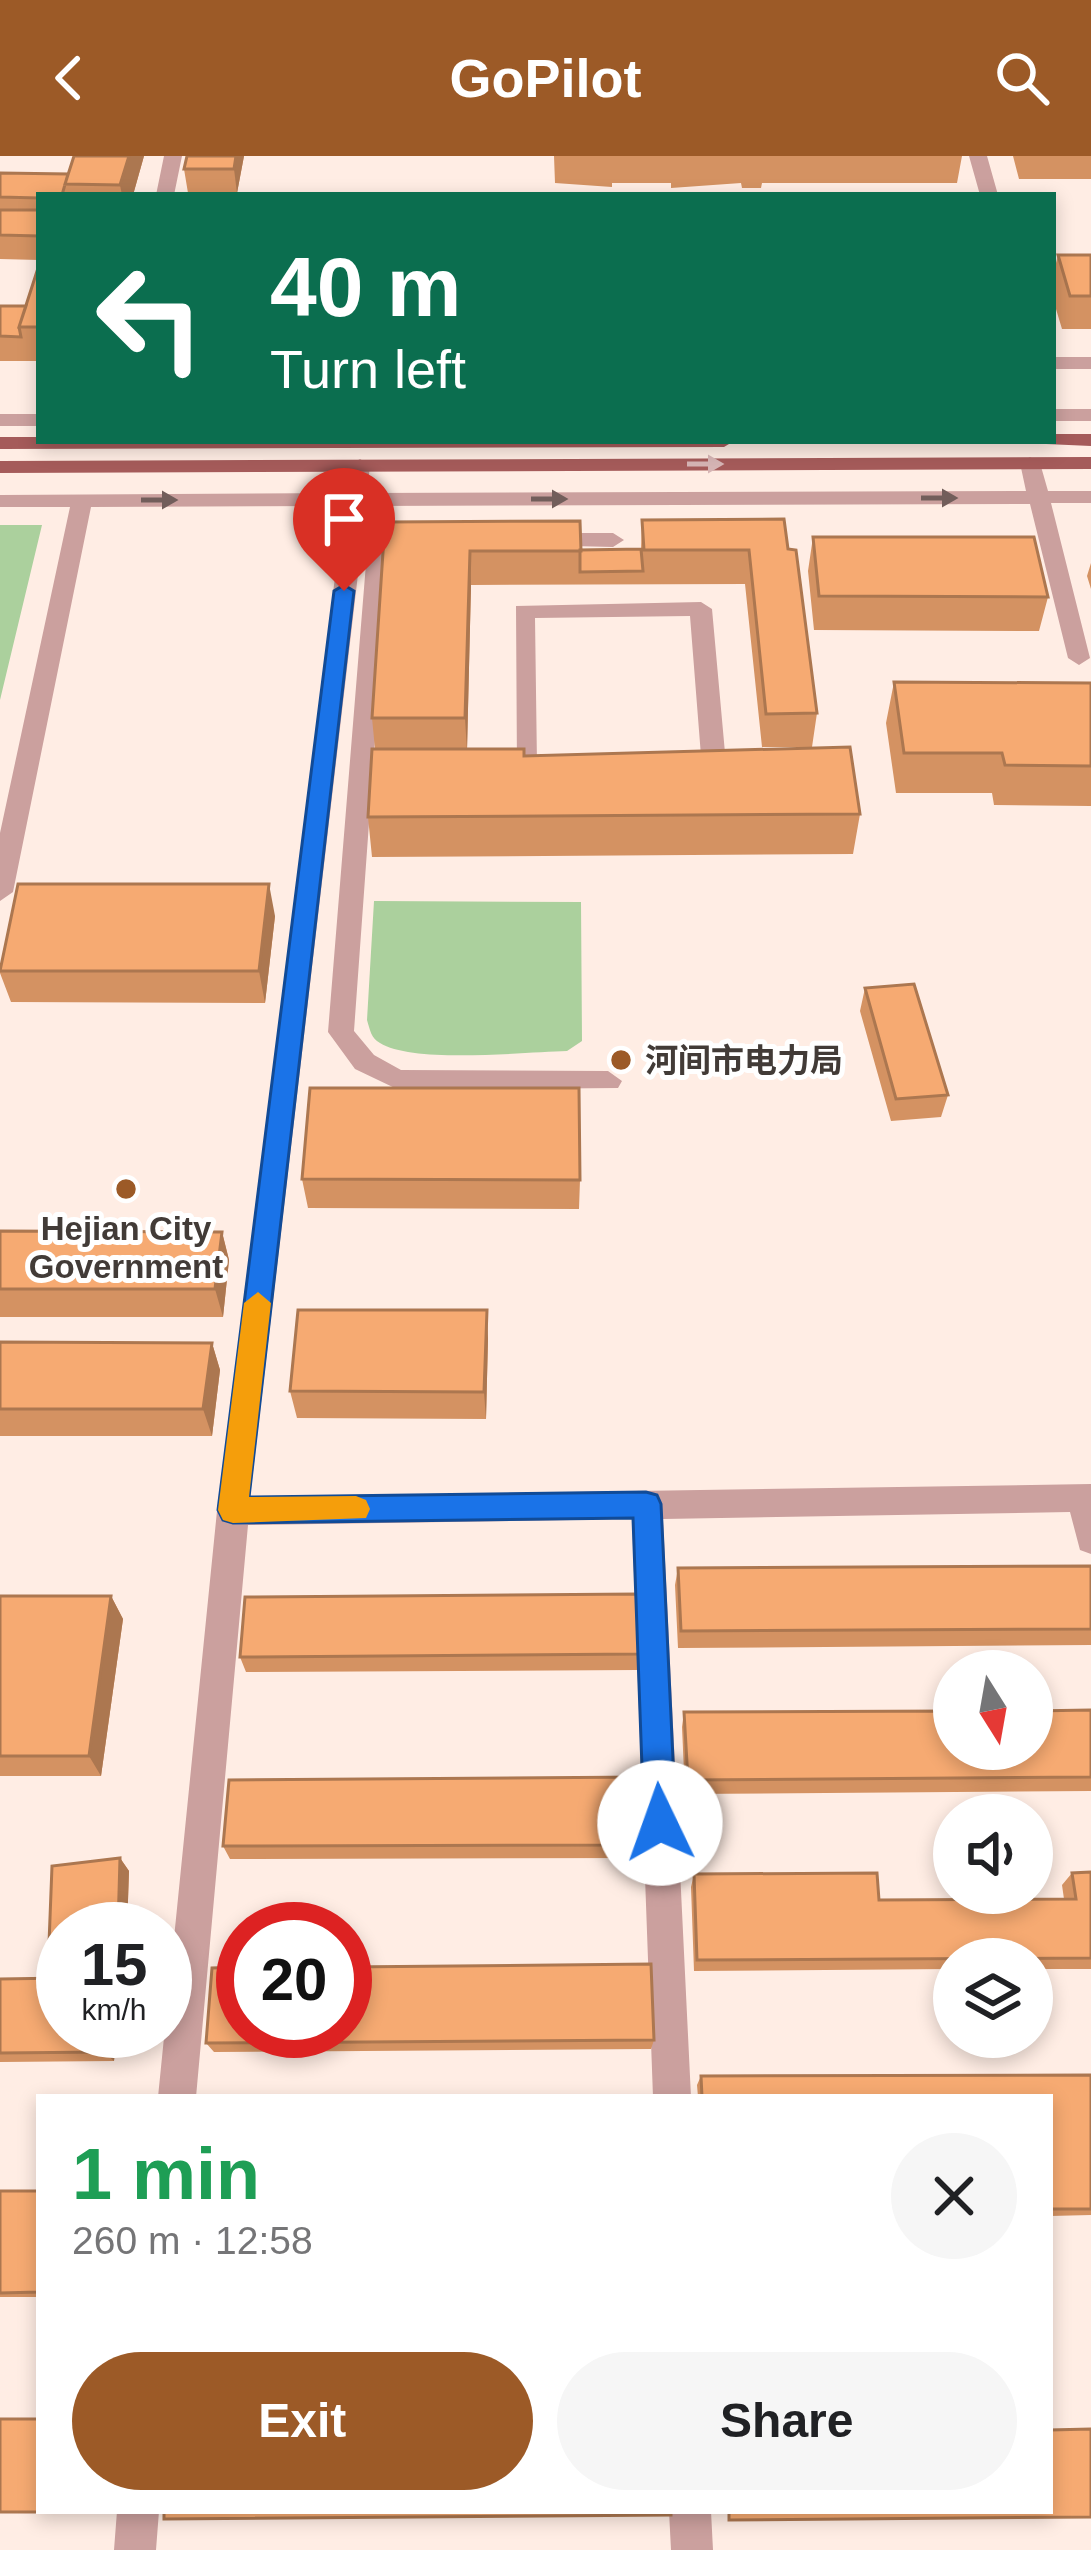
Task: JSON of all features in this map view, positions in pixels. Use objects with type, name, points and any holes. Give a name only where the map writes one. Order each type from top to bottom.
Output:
[{"type":"main road","points":[[1056,440],[1091,440]]},
{"type":"main road","points":[[0,443],[36,443]]},
{"type":"main road","points":[[0,466],[1091,463]]},
{"type":"street","points":[[166,192],[173,156]]},
{"type":"street","points":[[978,156],[988,192]]},
{"type":"street","points":[[1056,363],[1091,363]]},
{"type":"street","points":[[1056,415],[1091,415]]},
{"type":"street","points":[[0,420],[36,420]]},
{"type":"street","points":[[1030,463],[1078,658]]},
{"type":"street","points":[[177,2094],[233,1510],[360,465]]},
{"type":"street","points":[[610,465],[614,575]]},
{"type":"street","points":[[0,501],[1091,497]]},
{"type":"street","points":[[0,892],[82,501]]},
{"type":"street","points":[[449,539],[379,539],[374,767],[341,1032],[355,1056],[376,1072],[399,1080],[608,1081]]},
{"type":"street","points":[[519,540],[701,609],[714,764],[667,764]]},
{"type":"street","points":[[526,765],[524,610],[614,575]]},
{"type":"street","points":[[233,1510],[1087,1498],[1091,1540]]},
{"type":"street","points":[[646,1504],[672,2094]]},
{"type":"street","points":[[135,2550],[139,2514]]},
{"type":"street","points":[[690,2514],[692,2550]]},
{"type":"green space","points":[[0,525],[42,525],[0,700]]},
{"type":"green space","points":[[374,901],[581,902],[582,1041],[567,1051],[470,1055],[417,1053],[377,1041],[367,1020]]},
{"type":"building","points":[[74,156],[129,156],[120,185],[65,184]]},
{"type":"building","points":[[187,156],[236,156],[234,169],[184,169]]},
{"type":"building","points":[[0,173],[68,174],[63,192],[36,192],[36,198],[0,197]]},
{"type":"building","points":[[0,210],[36,210],[36,236],[0,235]]},
{"type":"building","points":[[1058,255],[1091,255],[1091,296],[1070,296]]},
{"type":"building","points":[[36,274],[36,327],[19,327]]},
{"type":"building","points":[[0,306],[26,306],[21,337],[0,336]]},
{"type":"building","points":[[784,519],[788,549],[796,550],[817,713],[766,714],[749,550],[644,550],[642,520]]},
{"type":"building","points":[[580,521],[581,551],[470,551],[465,718],[372,718],[385,522]]},
{"type":"building","points":[[813,537],[1034,537],[1048,597],[819,596]]},
{"type":"building","points":[[641,549],[643,571],[580,572],[580,550]]},
{"type":"building","points":[[894,682],[1091,683],[1091,766],[1005,765],[1002,753],[904,753]]},
{"type":"building","points":[[850,747],[860,814],[368,817],[372,749],[524,749],[524,756]]},
{"type":"building","points":[[18,884],[269,884],[259,971],[0,971]]},
{"type":"building","points":[[914,984],[948,1095],[896,1099],[865,988]]},
{"type":"building","points":[[310,1088],[579,1088],[580,1180],[302,1179]]},
{"type":"building","points":[[0,1231],[222,1232],[215,1289],[0,1289]]},
{"type":"building","points":[[298,1310],[487,1310],[484,1392],[290,1391]]},
{"type":"building","points":[[0,1342],[212,1343],[203,1409],[0,1409]]},
{"type":"building","points":[[1091,1566],[1091,1629],[681,1631],[678,1568]]},
{"type":"building","points":[[637,1594],[639,1654],[240,1657],[245,1597]]},
{"type":"building","points":[[0,1596],[111,1596],[89,1756],[0,1756]]},
{"type":"building","points":[[1091,1710],[1091,1777],[688,1780],[684,1712],[933,1711],[933,1770],[1053,1770],[1053,1711]]},
{"type":"building","points":[[644,1777],[646,1845],[223,1846],[229,1780]]},
{"type":"building","points":[[120,1858],[119,1902],[51,1902],[52,1866]]},
{"type":"building","points":[[1091,1872],[1091,1958],[1053,1958],[1053,1938],[933,1938],[933,1959],[697,1960],[694,1874],[877,1873],[879,1900],[933,1900],[933,1914],[1053,1914],[1053,1899],[1076,1899],[1072,1873]]},
{"type":"building","points":[[651,1964],[654,2040],[372,2042],[372,1967]]},
{"type":"building","points":[[212,1968],[216,1968],[216,2043],[206,2043]]},
{"type":"building","points":[[36,1978],[36,2053],[0,2053],[0,1979]]},
{"type":"building","points":[[1091,2075],[1091,2209],[1053,2209],[1053,2094],[702,2094],[701,2076]]},
{"type":"building","points":[[0,2191],[36,2191],[36,2292],[0,2293]]},
{"type":"building","points":[[0,2419],[36,2419],[36,2512],[0,2512]]},
{"type":"building","points":[[1091,2429],[1091,2517],[729,2520],[729,2514],[1053,2514],[1053,2430]]},
{"type":"building","points":[[164,2514],[671,2514],[671,2515],[164,2519]]},
{"type":"slow traffic","points":[[258,1303],[233,1510],[356,1509]]},
{"type":"place","name":"河间市电力局","points":[[621,1060]]},
{"type":"place","name":"Hejian City Government","points":[[126,1189]]},
{"type":"route","points":[[344,591],[233,1510],[646,1504],[660,1823]]}]
